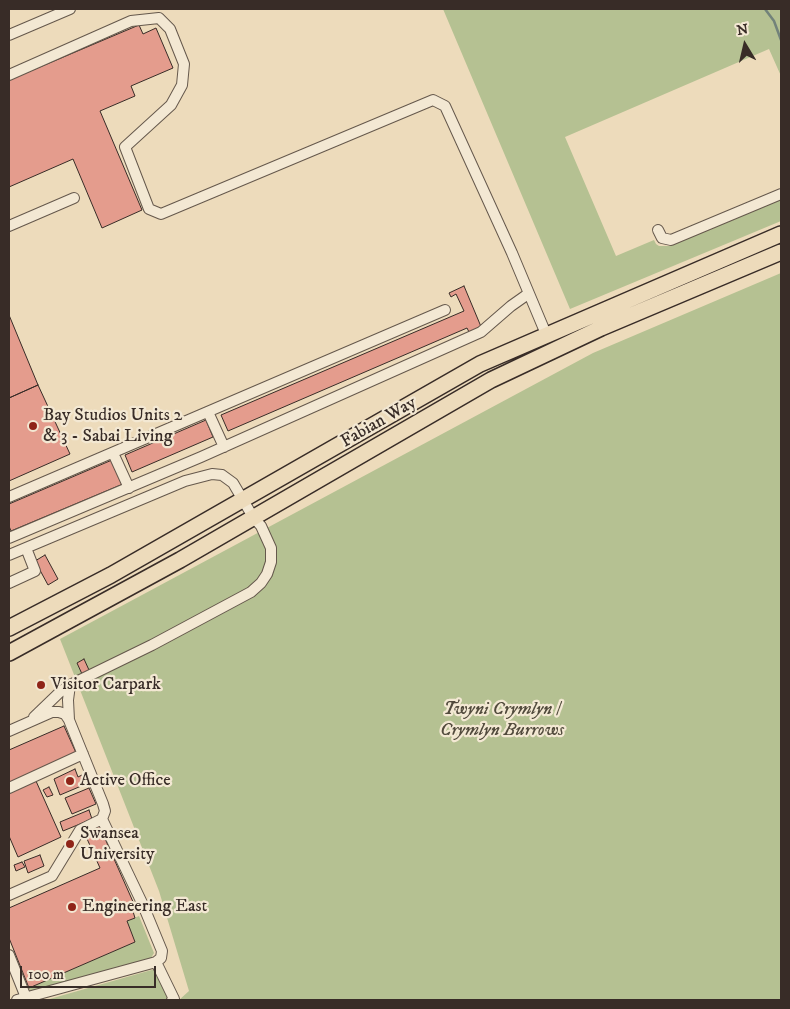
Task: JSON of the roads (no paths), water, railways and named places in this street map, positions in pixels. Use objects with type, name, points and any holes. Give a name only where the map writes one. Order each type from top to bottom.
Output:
[{"type":"highway","name":"Fabian Way","points":[[9,628],[111,574],[239,494],[480,364],[781,234]]},
{"type":"highway","name":"Fabian Way","points":[[9,653],[121,593],[490,380],[601,328],[781,252]]},
{"type":"street","points":[[9,35],[70,9]]},
{"type":"street","points":[[9,75],[131,21],[158,18],[170,29],[184,64],[182,85],[171,105],[125,147],[149,209],[161,214],[433,100],[445,106],[512,253],[546,334]]},
{"type":"street","points":[[658,230],[662,238],[671,240],[781,194]]},
{"type":"street","points":[[9,226],[74,198]]},
{"type":"street","points":[[9,538],[224,447],[482,332],[511,306],[528,294]]},
{"type":"street","points":[[9,498],[445,310]]},
{"type":"street","points":[[208,412],[224,447]]},
{"type":"street","points":[[113,453],[129,488]]},
{"type":"street","points":[[9,555],[197,477],[212,474],[222,474],[232,483],[253,517],[261,526],[271,548],[271,562],[267,574],[251,592],[70,685],[60,692],[28,723]]},
{"type":"street","points":[[9,583],[35,571],[26,548]]},
{"type":"street","points":[[69,720],[68,700],[70,685]]},
{"type":"street","points":[[9,731],[52,712],[65,714],[103,804],[104,822],[162,951],[161,958],[156,962],[23,999],[9,956]]},
{"type":"street","points":[[9,788],[83,754]]},
{"type":"street","points":[[9,895],[52,876],[80,830],[104,822]]},
{"type":"street","points":[[156,962],[174,999],[172,1000]]},
{"type":"waterway","points":[[765,9],[774,21],[781,40]]},
{"type":"place","name":"Bay Studios Units 2 & 3 - Sabai Living","points":[[33,426]]},
{"type":"place","name":"Visitor Carpark","points":[[41,685]]},
{"type":"place","name":"Active Office","points":[[70,781]]},
{"type":"place","name":"Swansea University","points":[[70,844]]},
{"type":"place","name":"Engineering East","points":[[72,907]]},
{"type":"park label","name":"Twyni Crymlyn / Crymlyn Burrows","points":[[502,720]]}]
